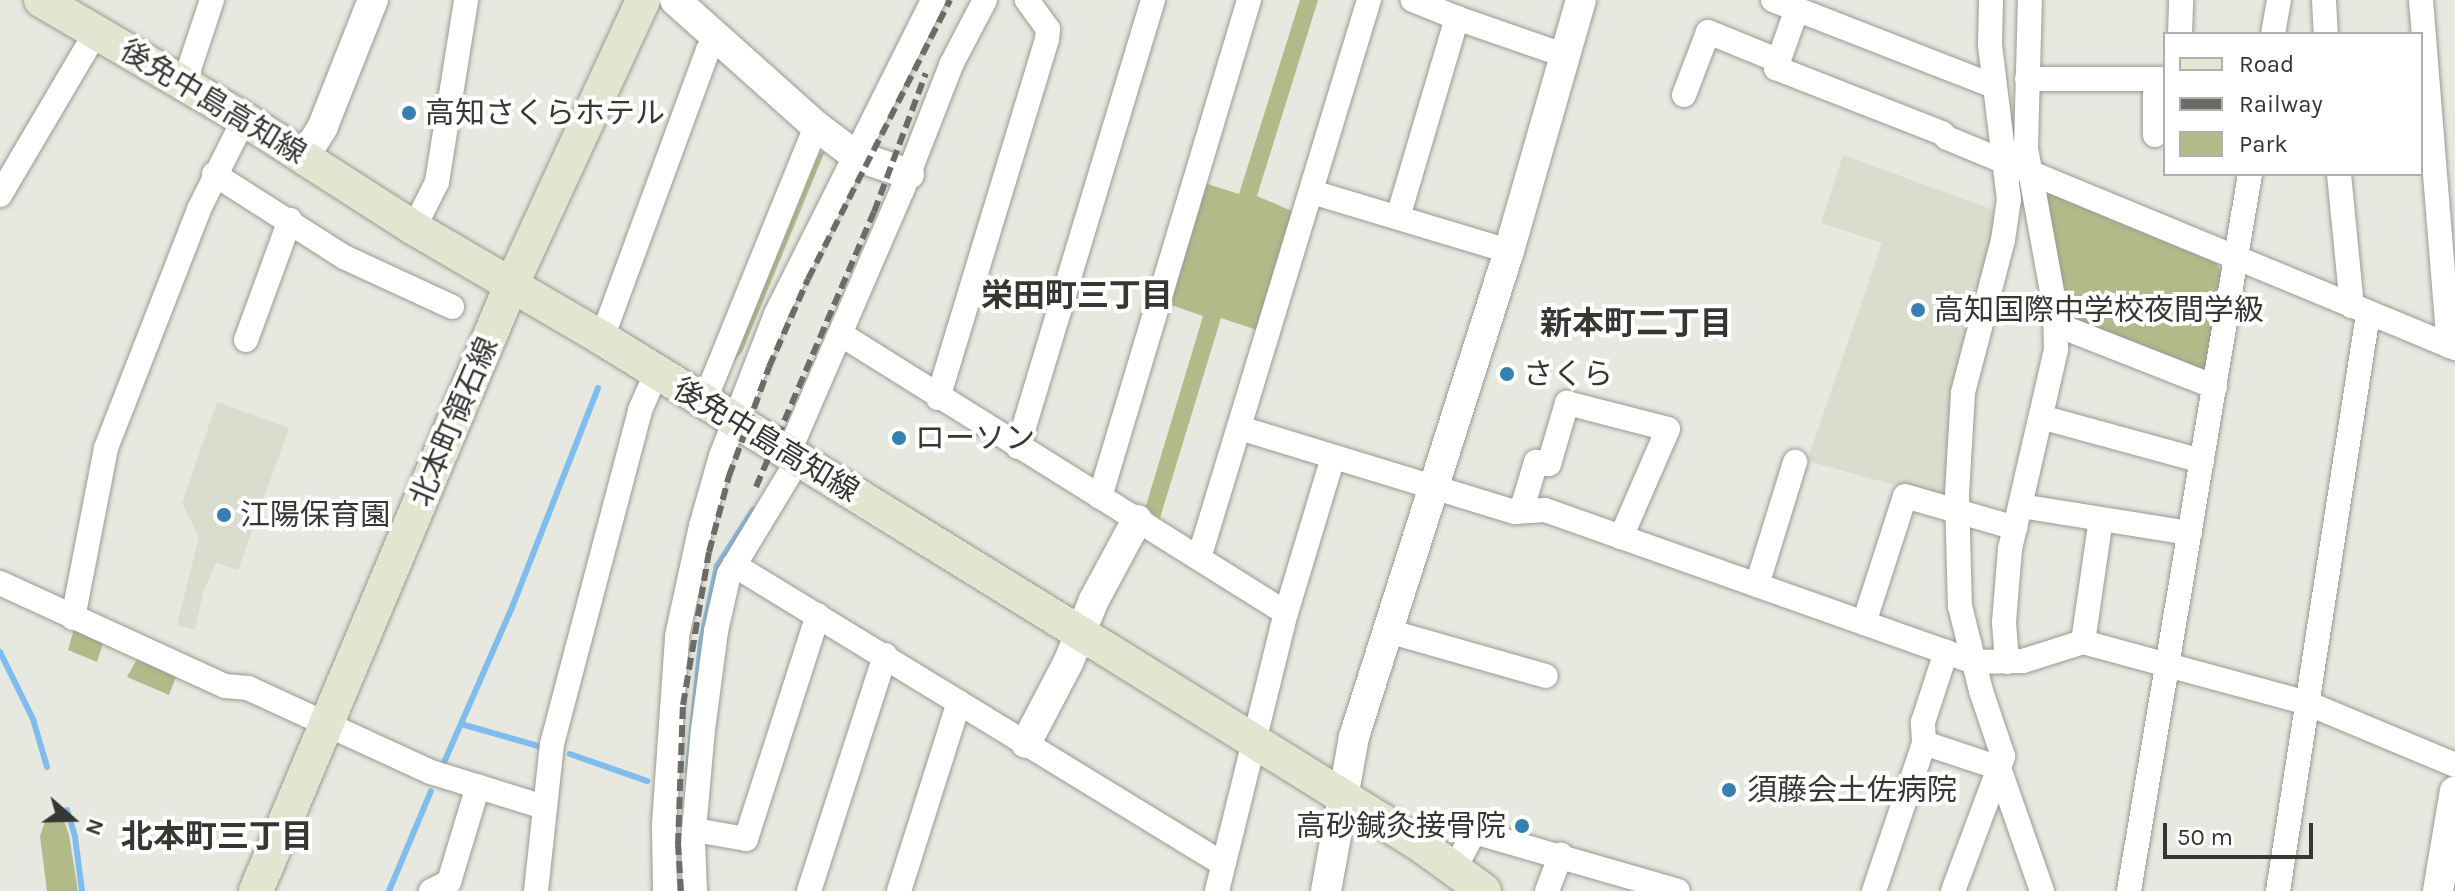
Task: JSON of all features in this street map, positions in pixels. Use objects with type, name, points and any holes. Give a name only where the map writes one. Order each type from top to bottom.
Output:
[{"type":"main road","name":"後免中島高知線","points":[[41,0],[244,119],[414,228],[602,338],[1080,633],[1343,796],[1455,868],[1484,891]]},
{"type":"main road","name":"北本町領石線","points":[[256,891],[511,286],[643,0]]},
{"type":"street","points":[[184,84],[212,0]]},
{"type":"street","points":[[304,157],[323,126],[373,0]]},
{"type":"street","points":[[414,228],[437,182],[466,0]]},
{"type":"street","points":[[675,0],[816,126],[856,156],[909,174]]},
{"type":"street","points":[[665,891],[664,824],[677,636],[701,526],[735,421],[776,314],[933,0]]},
{"type":"street","points":[[695,891],[695,830],[716,631],[734,565],[793,457],[952,63],[985,0]]},
{"type":"street","points":[[938,398],[1047,39],[1048,29],[1027,0]]},
{"type":"street","points":[[1018,447],[1153,0]]},
{"type":"street","points":[[1100,497],[1249,0]]},
{"type":"street","points":[[1199,558],[1369,0]]},
{"type":"street","points":[[1413,0],[1566,56]]},
{"type":"street","points":[[1326,891],[1354,737],[1509,251],[1581,0]]},
{"type":"street","points":[[1773,0],[1994,86]]},
{"type":"street","points":[[1953,891],[2003,756],[1960,606],[1958,510],[1963,393],[2003,240],[2009,199],[1994,86],[1991,0]]},
{"type":"street","points":[[2007,662],[2004,622],[2018,517],[2056,349],[2055,324],[2029,170],[2027,79],[2030,0]]},
{"type":"street","points":[[2180,32],[2181,0]]},
{"type":"street","points":[[2273,32],[2279,0]]},
{"type":"street","points":[[2324,0],[2326,32]]},
{"type":"street","points":[[1797,9],[1776,68],[1942,133],[1947,138],[2004,162],[2452,347],[2421,0]]},
{"type":"street","points":[[1398,217],[1457,18]]},
{"type":"street","points":[[0,195],[96,32]]},
{"type":"street","points":[[1684,95],[1708,32],[1777,60]]},
{"type":"street","points":[[602,338],[708,50],[716,39]]},
{"type":"street","points":[[2027,79],[2160,79],[2155,135]]},
{"type":"street","points":[[73,618],[106,448],[214,174],[244,119]]},
{"type":"street","points":[[704,402],[816,126]]},
{"type":"street","points":[[214,174],[344,257],[452,307]]},
{"type":"street","points":[[2129,891],[2250,176]]},
{"type":"street","points":[[2278,891],[2307,703],[2360,310],[2339,176]]},
{"type":"street","points":[[1312,192],[1509,251]]},
{"type":"street","points":[[246,340],[290,220]]},
{"type":"street","points":[[2055,324],[2215,387]]},
{"type":"street","points":[[842,335],[938,398],[1286,613]]},
{"type":"street","points":[[536,891],[552,744],[640,410],[656,374]]},
{"type":"street","points":[[1530,511],[1524,502],[1536,462],[1549,464],[1567,403],[1668,429],[1621,537]]},
{"type":"street","points":[[2041,417],[2202,461]]},
{"type":"street","points":[[1240,428],[1435,485],[1515,512],[1545,510],[1974,662],[2023,661],[2083,642],[2307,703],[2455,765]]},
{"type":"street","points":[[1217,891],[1286,613],[1333,457]]},
{"type":"street","points":[[1757,585],[1795,462]]},
{"type":"street","points":[[1864,623],[1905,496],[1958,510],[2018,517],[2101,519],[2190,533]]},
{"type":"street","points":[[2083,642],[2101,519]]},
{"type":"street","points":[[1026,743],[1068,663],[1094,600],[1137,520]]},
{"type":"street","points":[[734,565],[1223,864]]},
{"type":"street","points":[[0,583],[225,686],[248,688],[431,772],[544,807]]},
{"type":"street","points":[[695,830],[746,839],[818,615]]},
{"type":"street","points":[[1388,631],[1546,676]]},
{"type":"street","points":[[1874,891],[1924,743],[1923,722],[1946,652]]},
{"type":"street","points":[[809,891],[885,655]]},
{"type":"street","points":[[899,891],[959,702]]},
{"type":"street","points":[[1924,743],[1999,768]]},
{"type":"street","points":[[1999,768],[2042,891]]},
{"type":"street","points":[[431,891],[449,882],[478,786]]},
{"type":"street","points":[[2438,891],[2455,791]]},
{"type":"street","points":[[1455,868],[1474,832],[1678,891]]},
{"type":"street","points":[[1547,891],[1561,855]]},
{"type":"shaded area","name":"高知国際中学校夜間学級","points":[[1843,155],[2002,213],[1950,500],[1807,461],[1882,243],[1821,223]]},
{"type":"shaded area","name":"江陽保育園","points":[[217,402],[289,428],[238,570],[216,563],[204,590],[195,630],[177,625],[199,537],[182,503]]},
{"type":"green space","points":[[1300,0],[1318,0],[1257,196],[1294,212],[1257,330],[1221,318],[1160,518],[1145,509],[1203,316],[1168,304],[1204,183],[1239,194]]},
{"type":"green space","points":[[825,151],[742,352],[734,361],[819,154]]},
{"type":"green space","points":[[2050,194],[2216,263],[2224,276],[2207,373],[2064,315],[2044,200]]},
{"type":"green space","points":[[74,629],[103,643],[97,662],[68,650]]},
{"type":"green space","points":[[137,659],[177,674],[169,695],[127,677]]},
{"type":"green space","points":[[61,812],[69,835],[78,891],[47,891],[40,836],[45,822]]},
{"type":"waterway","points":[[442,767],[513,605],[598,388]]},
{"type":"waterway","points":[[688,770],[701,642],[717,566],[753,510]]},
{"type":"waterway","points":[[0,652],[33,719],[47,767]]},
{"type":"waterway","points":[[461,724],[545,748]]},
{"type":"waterway","points":[[570,754],[647,781]]},
{"type":"waterway","points":[[389,891],[431,791]]},
{"type":"waterway","points":[[67,810],[75,837],[82,891]]},
{"type":"railway","points":[[681,891],[678,845],[683,705],[709,552],[729,476],[769,367],[808,279],[950,0]]},
{"type":"railway","points":[[756,487],[874,212],[926,73]]},
{"type":"place","name":"高知さくらホテル","points":[[409,113]]},
{"type":"place","name":"高知国際中学校夜間学級","points":[[1918,310]]},
{"type":"place","name":"さくら","points":[[1507,374]]},
{"type":"place","name":"ローソン","points":[[899,438]]},
{"type":"place","name":"江陽保育園","points":[[224,515]]},
{"type":"place","name":"須藤会土佐病院","points":[[1729,790]]},
{"type":"place","name":"高砂鍼灸接骨院","points":[[1522,826]]},
{"type":"district","name":"栄田町三丁目","points":[[1077,296]]},
{"type":"district","name":"新本町二丁目","points":[[1636,324]]},
{"type":"district","name":"北本町三丁目","points":[[217,837]]}]
